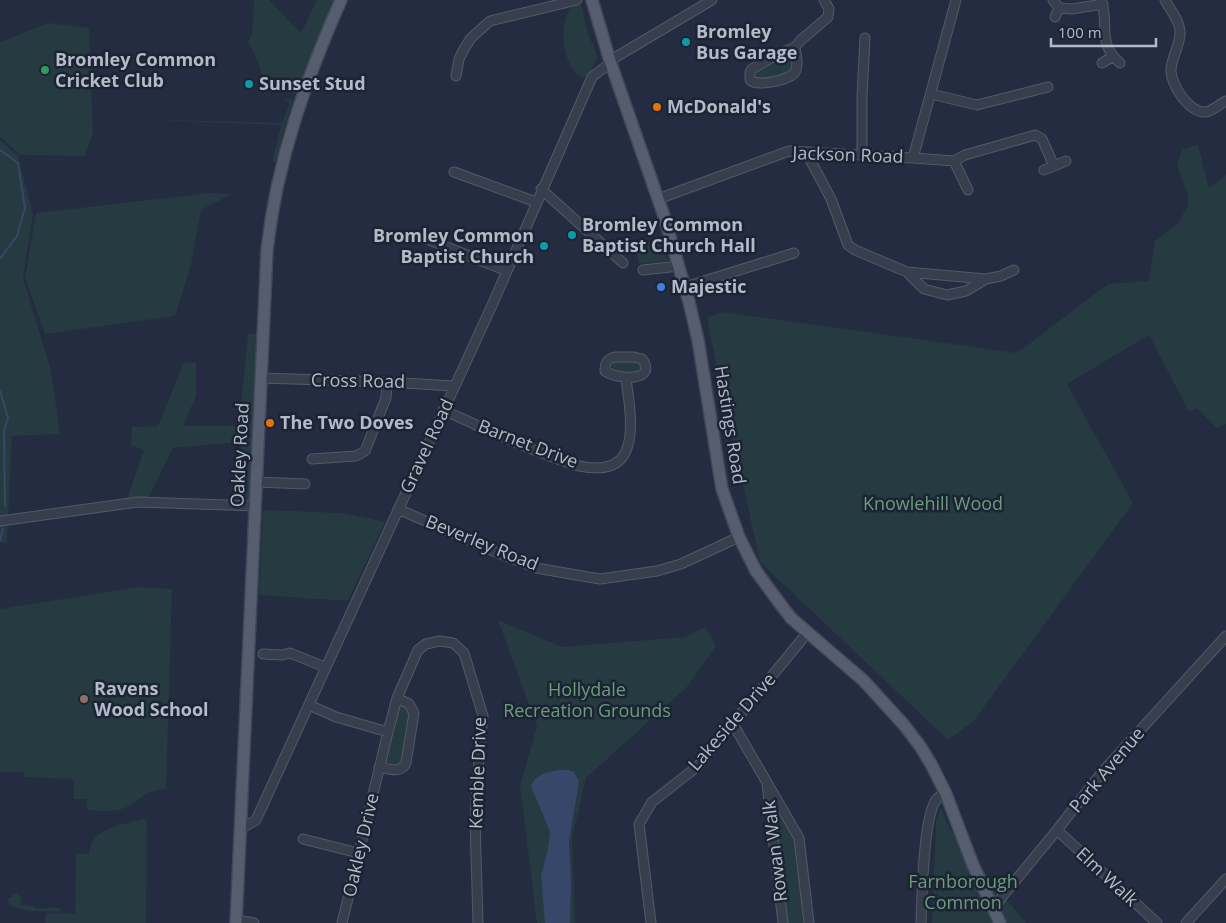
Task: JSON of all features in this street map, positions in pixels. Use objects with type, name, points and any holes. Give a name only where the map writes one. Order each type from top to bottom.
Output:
[{"type":"main road","name":"Oakley Road","points":[[236,921],[267,250],[274,198],[290,132],[320,48],[341,0]]},
{"type":"main road","name":"Hastings Road","points":[[592,0],[608,64],[658,199],[685,287],[698,340],[722,489],[739,537],[756,572],[792,618],[864,681],[904,725],[931,764],[946,794]]},
{"type":"main road","points":[[946,794],[973,865],[1000,923]]},
{"type":"street","points":[[456,76],[459,59],[471,38],[490,21],[577,0]]},
{"type":"street","name":"Gravel Road","points":[[240,827],[244,828],[256,820],[454,386],[592,77],[608,64],[712,0]]},
{"type":"street","points":[[795,48],[796,68],[794,74],[760,84],[750,80],[752,69],[776,55],[795,48],[801,40],[828,17],[828,9],[824,0]]},
{"type":"street","name":"Jackson Road","points":[[658,199],[788,151],[913,158],[956,0]]},
{"type":"street","points":[[1053,0],[1057,12],[1102,2],[1104,36],[1112,57],[1120,64]]},
{"type":"street","points":[[1165,0],[1180,29],[1179,41],[1171,69],[1175,87],[1186,100],[1200,111],[1207,112],[1226,100]]},
{"type":"street","points":[[862,155],[862,96],[865,38]]},
{"type":"street","points":[[1102,63],[1112,57]]},
{"type":"street","points":[[931,94],[977,105],[1048,87]]},
{"type":"street","points":[[913,158],[954,161],[965,155],[1035,135],[1042,139],[1054,166]]},
{"type":"street","points":[[806,152],[831,199],[848,245],[855,250],[907,272],[986,279],[1001,276],[1014,270]]},
{"type":"street","points":[[954,161],[968,190]]},
{"type":"street","points":[[1044,170],[1066,161]]},
{"type":"street","points":[[454,172],[536,202]]},
{"type":"street","points":[[542,189],[623,262]]},
{"type":"street","points":[[419,236],[506,271]]},
{"type":"street","points":[[685,287],[794,253]]},
{"type":"street","points":[[643,270],[679,266]]},
{"type":"street","points":[[907,272],[924,289],[947,296],[966,292],[986,279]]},
{"type":"street","name":"Cross Road","points":[[261,378],[454,386]]},
{"type":"street","name":"Barnet Drive","points":[[443,410],[570,464],[605,467],[621,459],[627,448],[630,413],[626,379]]},
{"type":"street","points":[[312,459],[356,456],[365,451],[386,398],[388,382]]},
{"type":"street","points":[[257,482],[306,484]]},
{"type":"street","points":[[0,521],[138,502],[256,506]]},
{"type":"street","name":"Beverley Road","points":[[398,509],[493,552],[536,568],[600,579],[657,571],[681,564],[739,537]]},
{"type":"street","name":"Lakeside Drive","points":[[651,923],[639,824],[652,802],[698,766],[808,632]]},
{"type":"street","name":"Park Avenue","points":[[992,909],[1058,830],[1103,771],[1226,636]]},
{"type":"street","name":"Oakley Drive","points":[[342,923],[379,766],[398,698],[418,650],[426,644],[440,641]]},
{"type":"street","name":"Kemble Drive","points":[[440,641],[453,644],[464,653],[483,716],[475,820],[478,923]]},
{"type":"street","points":[[263,654],[282,655],[290,653],[325,667]]},
{"type":"street","points":[[379,766],[396,771],[404,767],[406,763],[414,713],[409,704],[398,698]]},
{"type":"street","points":[[309,705],[336,717],[388,732]]},
{"type":"street","name":"Rowan Walk","points":[[733,724],[799,838],[809,923]]},
{"type":"street","name":"Rowan Walk","points":[[766,779],[783,923]]},
{"type":"street","points":[[921,923],[924,862],[930,816],[935,801],[938,797],[946,794]]},
{"type":"street","name":"Elm Walk","points":[[1058,830],[1157,923]]},
{"type":"street","points":[[303,839],[358,853]]},
{"type":"street","points":[[1186,923],[1226,879]]},
{"type":"street","points":[[236,921],[254,923]]},
{"type":"green space","points":[[254,0],[269,0],[301,33],[317,0],[335,0],[298,93],[282,92],[273,88],[263,77],[248,43],[252,34]]},
{"type":"green space","points":[[579,4],[582,6],[590,40],[594,45],[597,58],[589,76],[584,77],[576,73],[569,62],[564,47],[566,16],[569,9]]},
{"type":"green space","name":"Bromley Common Cricket Club","points":[[48,23],[89,28],[93,134],[85,156],[20,155],[0,137],[0,41]]},
{"type":"green space","points":[[789,53],[793,56],[793,69],[788,74],[754,80],[752,73]]},
{"type":"green space","points":[[282,98],[293,100],[276,162],[272,162],[281,125],[129,119],[282,123],[290,102]]},
{"type":"green space","points":[[0,140],[18,156],[33,214],[23,278],[51,371],[60,434],[12,436],[7,542],[0,543]]},
{"type":"green space","name":"Knowlehill Wood","points":[[1198,145],[1209,188],[1226,175],[1226,424],[1217,428],[1197,408],[1189,412],[1149,335],[1067,384],[1133,503],[973,722],[948,740],[760,562],[709,330],[708,317],[723,312],[1017,353],[1108,284],[1149,281],[1155,241],[1177,224],[1188,206],[1188,195],[1177,166],[1182,149]]},
{"type":"green space","points":[[210,193],[232,194],[201,210],[191,265],[175,316],[45,334],[25,278],[36,213]]},
{"type":"green space","points":[[660,237],[668,261],[639,264],[635,248]]},
{"type":"green space","points":[[258,333],[250,501],[239,502],[241,442],[173,448],[149,497],[127,499],[144,450],[131,445],[132,427],[158,426],[184,362],[196,363],[196,396],[183,426],[239,426],[248,334]]},
{"type":"green space","points":[[615,362],[637,362],[640,369],[630,373],[618,372],[612,370]]},
{"type":"green space","points":[[263,510],[343,513],[385,522],[348,601],[259,595]]},
{"type":"green space","name":"Ravens Wood School","points":[[138,587],[172,589],[166,789],[148,793],[133,804],[122,809],[107,811],[87,810],[86,799],[74,799],[74,782],[72,779],[24,777],[23,772],[0,772],[0,609]]},
{"type":"green space","name":"Hollydale Recreation Grounds","points":[[498,620],[562,647],[685,637],[705,627],[716,646],[687,687],[586,778],[572,839],[575,923],[537,923],[520,786],[537,726]]},
{"type":"green space","points":[[400,704],[410,709],[403,764],[401,766],[386,765],[385,762]]},
{"type":"green space","points":[[773,800],[795,838],[803,923],[788,923]]},
{"type":"green space","name":"Farnborough Common","points":[[941,808],[951,831],[1026,923],[932,923],[936,821]]},
{"type":"green space","points":[[147,819],[146,923],[45,923],[46,913],[75,914],[76,854],[89,854],[95,838],[108,829]]},
{"type":"green space","points":[[13,893],[19,893],[21,905],[34,906],[34,908],[60,908],[60,912],[33,911],[15,907],[9,904],[9,900],[4,900],[12,897]]},
{"type":"water","points":[[559,770],[574,772],[579,781],[569,842],[571,881],[570,923],[545,923],[541,876],[550,832],[531,786],[539,776]]},
{"type":"waterway","points":[[0,150],[18,163],[25,208],[17,236],[0,259]]},
{"type":"waterway","points":[[0,391],[8,418],[4,430],[5,506]]},
{"type":"waterway","points":[[0,541],[3,529]]},
{"type":"place","name":"Bromley Bus Garage","points":[[686,42]]},
{"type":"place","name":"Bromley Common Cricket Club","points":[[45,70]]},
{"type":"place","name":"Sunset Stud","points":[[249,84]]},
{"type":"place","name":"McDonald's","points":[[657,107]]},
{"type":"place","name":"Bromley Common Baptist Church Hall","points":[[572,235]]},
{"type":"place","name":"Bromley Common Baptist Church","points":[[544,246]]},
{"type":"place","name":"Majestic","points":[[661,287]]},
{"type":"place","name":"The Two Doves","points":[[270,423]]},
{"type":"place","name":"Ravens Wood School","points":[[84,699]]}]
